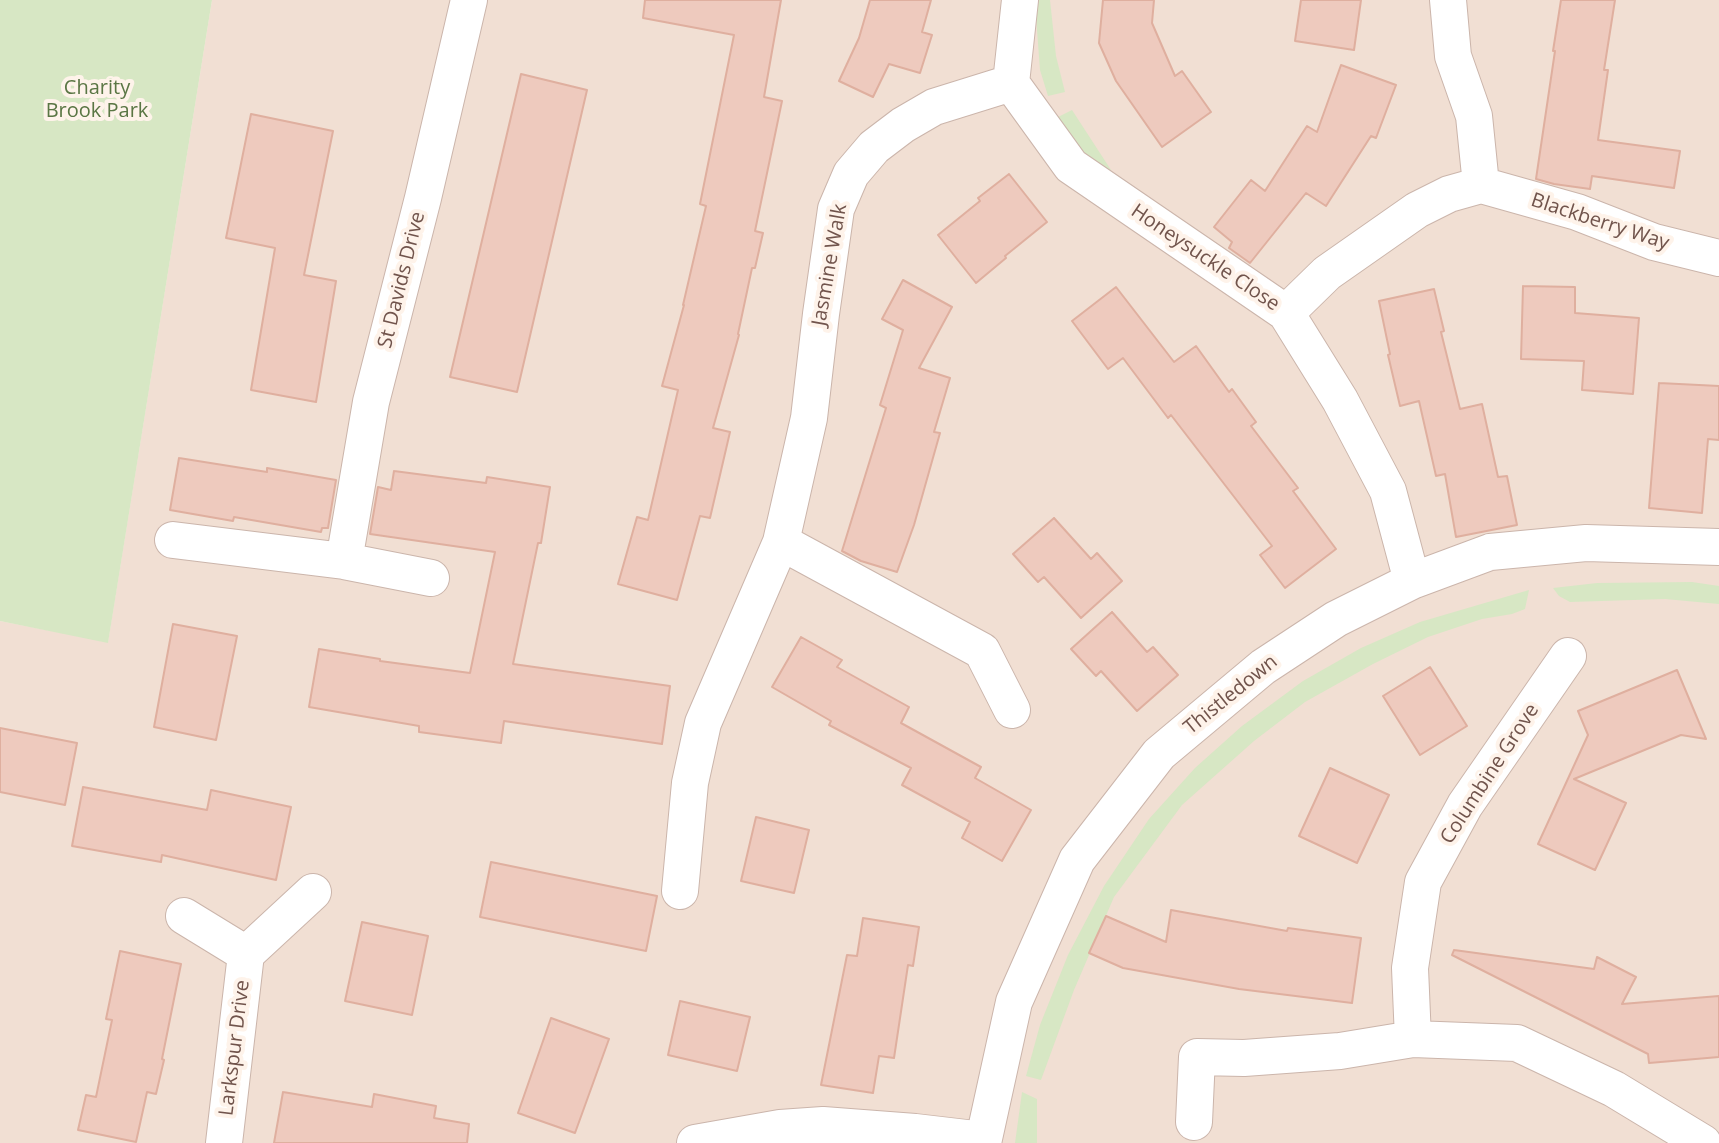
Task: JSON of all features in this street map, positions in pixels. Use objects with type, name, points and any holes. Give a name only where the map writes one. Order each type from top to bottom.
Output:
[{"type":"street","name":"St Davids Drive","points":[[344,561],[371,402],[469,0]]},
{"type":"street","points":[[1011,83],[1020,0]]},
{"type":"street","points":[[1286,313],[1327,273],[1417,210],[1449,194],[1481,185],[1474,116],[1453,56],[1448,0]]},
{"type":"street","name":"Honeysuckle Close","points":[[1011,83],[1071,166],[1286,313],[1340,400],[1388,491],[1412,581]]},
{"type":"street","name":"Jasmine Walk","points":[[680,891],[690,783],[703,723],[781,542],[809,418],[836,209],[851,174],[874,147],[934,107],[1011,83]]},
{"type":"street","name":"Blackberry Way","points":[[1481,185],[1577,212],[1654,242],[1719,258]]},
{"type":"street","points":[[173,540],[344,561],[431,578]]},
{"type":"street","points":[[781,542],[982,651],[1012,710]]},
{"type":"street","name":"Thistledown","points":[[983,1141],[1014,1002],[1077,860],[1159,754],[1263,667],[1336,619],[1412,581],[1490,552],[1586,543],[1719,547]]},
{"type":"street","name":"Columbine Grove","points":[[1413,1039],[1410,968],[1423,882],[1465,805],[1568,656]]},
{"type":"street","name":"Larkspur Drive","points":[[224,1143],[246,954],[313,892]]},
{"type":"street","name":"Larkspur Drive","points":[[184,916],[246,954]]},
{"type":"street","points":[[1194,1122],[1197,1057],[1244,1058],[1340,1051],[1413,1039],[1517,1043],[1614,1089],[1703,1143]]},
{"type":"street","points":[[695,1143],[780,1128],[823,1125],[983,1141]]},
{"type":"shaded area","points":[[212,0],[1719,0],[1719,1143],[0,1143],[0,621],[108,642]]},
{"type":"green space","name":"Charity Brook Park","points":[[0,0],[212,0],[108,643],[0,621]]},
{"type":"green space","points":[[1038,0],[1050,0],[1056,56],[1065,92],[1048,96],[1040,70],[1036,17]]},
{"type":"green space","points":[[1072,110],[1111,170],[1100,176],[1058,117]]},
{"type":"green space","points":[[1692,582],[1719,586],[1719,604],[1665,599],[1570,602],[1553,588],[1597,583]]},
{"type":"green space","points":[[1529,590],[1525,609],[1428,637],[1305,702],[1254,741],[1182,805],[1114,897],[1074,990],[1041,1080],[1026,1076],[1040,1025],[1068,955],[1104,886],[1149,819],[1195,768],[1242,726],[1303,681],[1361,648],[1420,622]]},
{"type":"green space","points":[[1022,1092],[1037,1099],[1037,1143],[1015,1143]]},
{"type":"building","points":[[645,0],[781,0],[764,97],[782,101],[755,231],[763,233],[713,428],[730,432],[710,518],[700,516],[677,600],[618,584],[637,517],[648,520],[678,390],[662,386],[706,206],[700,204],[734,35],[643,18]]},
{"type":"building","points":[[870,0],[931,0],[922,32],[932,35],[920,73],[889,64],[873,97],[839,81],[859,38]]},
{"type":"building","points":[[1103,0],[1154,0],[1152,23],[1175,76],[1182,71],[1211,112],[1162,147],[1116,81],[1099,43]]},
{"type":"building","points":[[1301,0],[1361,0],[1354,50],[1295,41]]},
{"type":"building","points":[[1561,0],[1615,0],[1604,70],[1608,70],[1598,140],[1680,151],[1674,188],[1592,176],[1590,189],[1536,179]]},
{"type":"building","points":[[1341,65],[1396,85],[1376,138],[1371,136],[1326,206],[1306,193],[1250,263],[1229,248],[1232,242],[1214,227],[1251,180],[1265,191],[1307,126],[1317,132]]},
{"type":"building","points":[[521,74],[587,90],[517,392],[450,377]]},
{"type":"building","points":[[251,114],[333,131],[304,275],[336,281],[316,402],[251,390],[275,248],[226,238]]},
{"type":"building","points":[[1009,174],[1047,222],[976,283],[938,235]]},
{"type":"building","points":[[903,280],[952,307],[919,368],[950,378],[934,432],[940,433],[897,572],[861,561],[842,551],[886,408],[880,405],[903,330],[882,319]]},
{"type":"building","points":[[1523,286],[1575,287],[1575,313],[1639,318],[1633,394],[1582,390],[1584,361],[1521,359]]},
{"type":"building","points":[[1116,287],[1174,362],[1196,346],[1229,392],[1232,389],[1256,422],[1251,426],[1298,488],[1293,491],[1336,549],[1285,588],[1260,555],[1272,546],[1171,415],[1168,418],[1123,358],[1108,369],[1072,321]]},
{"type":"building","points":[[1434,289],[1460,409],[1482,404],[1498,477],[1507,476],[1517,525],[1456,537],[1445,474],[1436,476],[1419,401],[1400,406],[1379,301]]},
{"type":"building","points":[[1659,383],[1719,386],[1719,440],[1708,439],[1702,513],[1649,508]]},
{"type":"building","points":[[179,458],[336,480],[328,528],[322,528],[321,532],[170,510]]},
{"type":"building","points":[[394,471],[486,483],[487,477],[550,487],[541,543],[538,543],[513,664],[670,686],[662,744],[504,721],[501,743],[419,732],[419,726],[309,707],[319,649],[470,673],[495,552],[370,534],[378,487],[391,490]]},
{"type":"building","points":[[1054,518],[1091,559],[1097,553],[1122,581],[1081,618],[1044,577],[1038,582],[1013,554]]},
{"type":"building","points":[[1112,612],[1147,652],[1153,647],[1178,675],[1137,711],[1101,671],[1096,676],[1071,649]]},
{"type":"building","points":[[173,624],[237,636],[216,740],[154,727]]},
{"type":"building","points":[[801,637],[842,660],[837,667],[909,707],[901,723],[981,767],[975,778],[1031,810],[1002,861],[962,838],[970,822],[902,785],[911,768],[829,725],[831,721],[772,687]]},
{"type":"building","points":[[1430,667],[1467,726],[1420,755],[1383,696]]},
{"type":"building","points":[[1677,670],[1706,739],[1681,735],[1574,779],[1626,803],[1595,870],[1538,844],[1588,735],[1578,711]]},
{"type":"building","points":[[0,728],[77,743],[65,805],[0,792]]},
{"type":"building","points":[[1330,768],[1389,795],[1357,863],[1299,836]]},
{"type":"building","points":[[83,787],[207,810],[211,790],[291,807],[276,880],[162,855],[161,862],[72,846]]},
{"type":"building","points":[[756,817],[809,830],[794,893],[741,881]]},
{"type":"building","points":[[491,862],[657,896],[646,951],[480,917]]},
{"type":"building","points":[[1171,910],[1287,931],[1288,928],[1361,938],[1352,1003],[1239,989],[1123,968],[1089,953],[1106,916],[1166,942]]},
{"type":"building","points":[[863,918],[919,927],[913,966],[908,965],[894,1058],[879,1056],[873,1093],[821,1085],[847,955],[857,956]]},
{"type":"building","points":[[362,922],[428,936],[412,1015],[345,1001]]},
{"type":"building","points":[[1454,950],[1594,969],[1597,957],[1636,977],[1622,1004],[1719,996],[1719,1057],[1649,1063],[1648,1054],[1452,955]]},
{"type":"building","points":[[120,951],[181,964],[156,1094],[147,1092],[136,1142],[78,1130],[86,1095],[96,1097],[112,1020],[106,1019]]},
{"type":"building","points":[[680,1001],[750,1017],[737,1071],[668,1055]]},
{"type":"building","points":[[551,1018],[609,1039],[575,1133],[518,1113]]},
{"type":"building","points":[[283,1092],[372,1107],[374,1094],[436,1106],[434,1118],[469,1124],[467,1143],[274,1143]]}]
